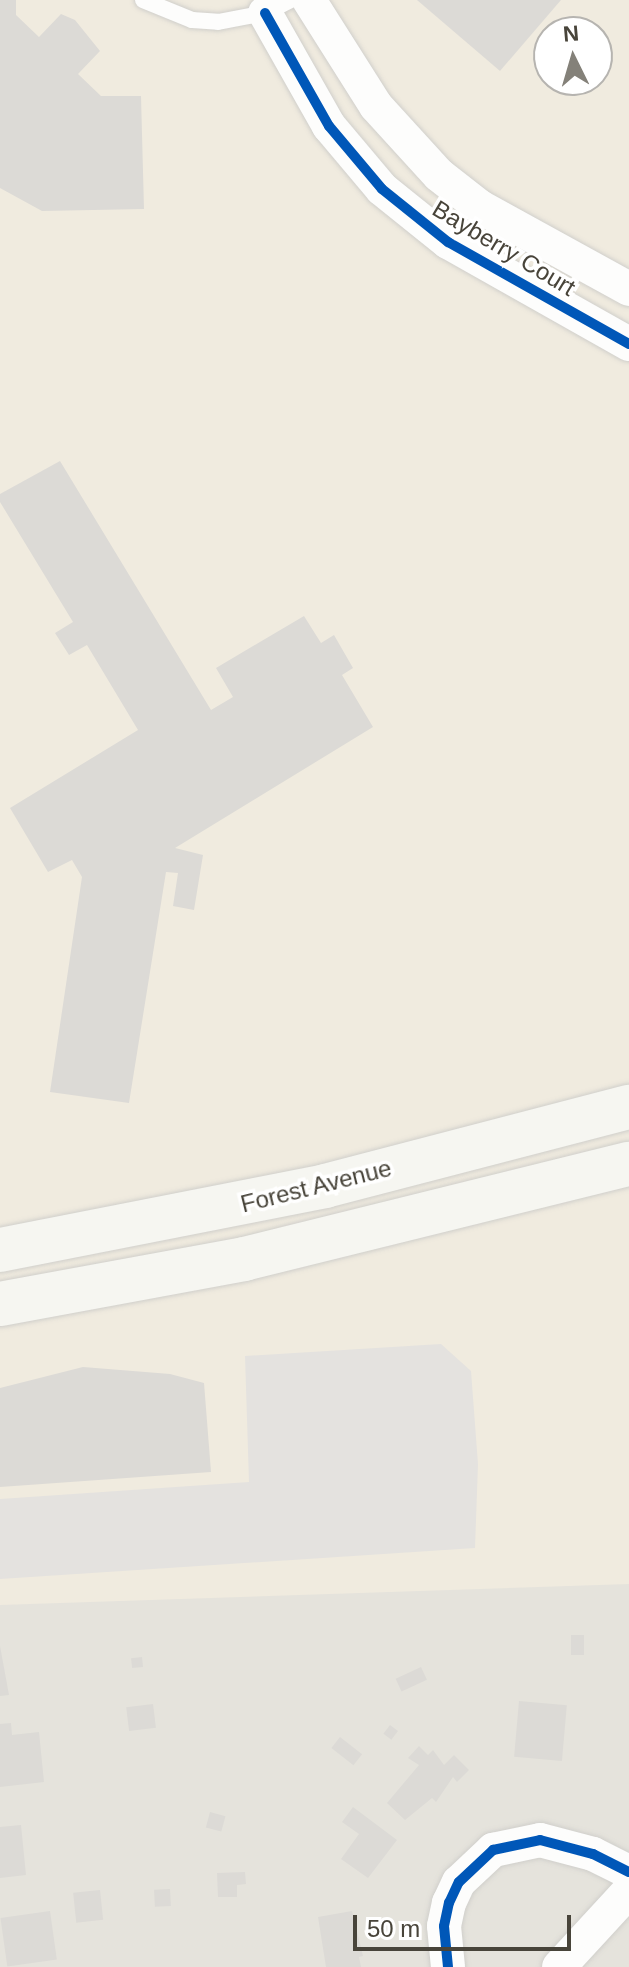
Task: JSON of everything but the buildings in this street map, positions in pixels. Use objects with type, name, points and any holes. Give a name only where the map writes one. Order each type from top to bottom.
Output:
[{"type":"main road","name":"Forest Avenue","points":[[0,1304],[204,1268],[424,1188],[629,1107]]},
{"type":"main road","name":"Forest Avenue","points":[[0,1250],[196,1215],[629,1164]]},
{"type":"street","name":"Bayberry Court","points":[[309,0],[376,106],[439,175],[480,207],[629,289]]},
{"type":"street","name":"Bayberry Court","points":[[278,7],[329,126],[382,189],[448,242],[629,344]]},
{"type":"street","points":[[448,1967],[444,1926],[449,1903],[459,1882],[493,1850],[540,1840],[593,1854],[629,1872]]},
{"type":"street","points":[[559,1967],[629,1891]]},
{"type":"lane","points":[[143,0],[192,20],[241,20],[278,7]]},
{"type":"shaded area","points":[[0,0],[629,0],[629,1584],[0,1605]]},
{"type":"shaded area","points":[[441,1344],[471,1371],[478,1464],[475,1548],[0,1579],[0,1499],[249,1482],[245,1356]]},
{"type":"shaded area","points":[[0,1584],[629,1584],[629,1967],[0,1967]]},
{"type":"cycle path","points":[[265,13],[329,126],[382,189],[448,242],[629,344]]},
{"type":"cycle path","points":[[448,1967],[444,1926],[449,1903],[459,1882],[493,1850],[540,1840],[593,1854],[629,1872]]}]
